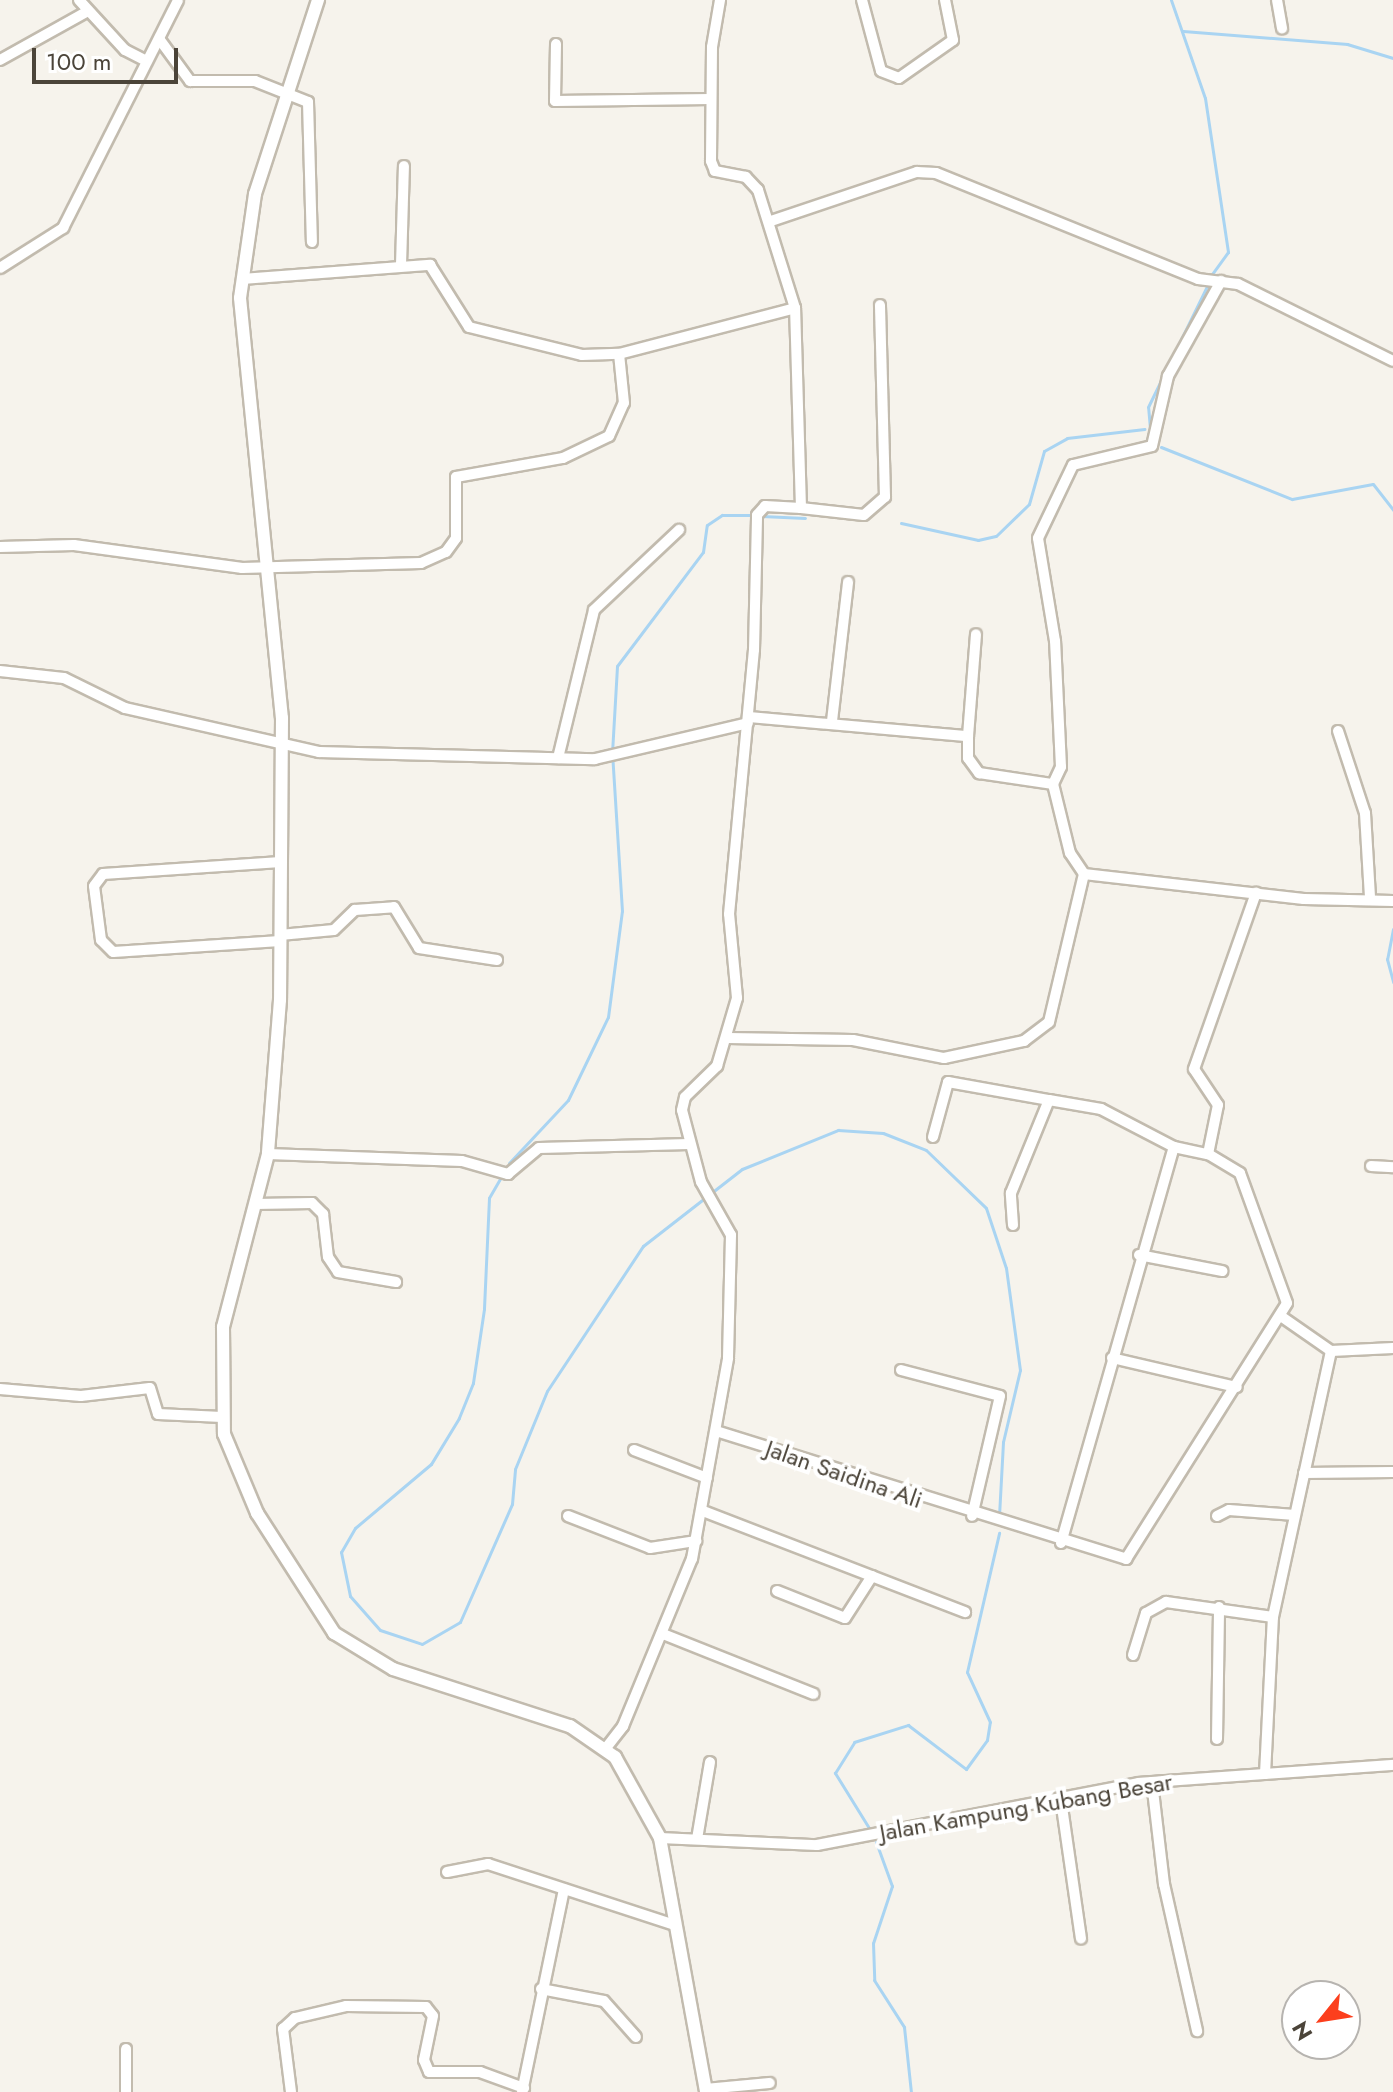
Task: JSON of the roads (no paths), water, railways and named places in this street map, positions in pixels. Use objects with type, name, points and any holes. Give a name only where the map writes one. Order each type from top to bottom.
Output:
[{"type":"street","points":[[79,0],[145,60]]},
{"type":"street","points":[[1,264],[63,228],[145,60],[160,40],[178,0]]},
{"type":"street","points":[[318,0],[251,212],[242,279],[240,335],[269,568],[283,748],[280,938],[268,1154],[223,1327],[222,1417],[239,1479],[334,1633],[393,1669],[549,1717],[606,1748],[660,1838],[672,1924],[705,2090],[770,2083]]},
{"type":"street","points":[[720,0],[711,99],[713,167],[749,179],[771,221],[795,308],[801,508]]},
{"type":"street","points":[[862,0],[881,71],[899,78],[953,40],[945,0]]},
{"type":"street","points":[[1277,0],[1282,29]]},
{"type":"street","points":[[0,60],[88,11]]},
{"type":"street","points":[[160,40],[190,81],[251,81],[287,92],[311,109],[312,242]]},
{"type":"street","points":[[556,44],[555,101],[711,99]]},
{"type":"street","points":[[401,265],[404,166]]},
{"type":"street","points":[[771,221],[928,172],[1198,279],[1217,281],[1393,361]]},
{"type":"street","points":[[242,279],[401,265],[437,267],[469,327],[582,355],[619,354],[795,308]]},
{"type":"street","points":[[728,1038],[853,1040],[944,1058],[1024,1041],[1049,1022],[1084,874],[1070,853],[1053,784],[1061,767],[1055,641],[1038,538],[1073,465],[1152,446],[1168,376],[1217,281]]},
{"type":"street","points":[[606,1748],[663,1634],[696,1541],[716,1431],[735,1280],[729,1227],[709,1196],[689,1144],[685,1097],[717,1066],[728,1038],[737,998],[729,914],[748,720],[758,515],[801,508],[864,515],[885,497],[880,305]]},
{"type":"street","points":[[0,547],[74,545],[269,568],[387,569],[446,552],[456,538],[456,477],[563,458],[609,436],[624,403],[619,354]]},
{"type":"street","points":[[558,758],[594,610],[679,530]]},
{"type":"street","points":[[832,721],[848,582]]},
{"type":"street","points":[[976,634],[968,758],[979,773],[1053,784]]},
{"type":"street","points":[[0,671],[64,678],[125,708],[283,748],[595,759],[748,720],[832,721],[968,736]]},
{"type":"street","points":[[1338,731],[1365,813],[1370,896]]},
{"type":"street","points":[[281,862],[118,872],[98,876],[94,886],[101,940],[113,952],[280,938],[334,930],[355,910],[394,907],[419,948],[497,960]]},
{"type":"street","points":[[1084,874],[1256,893],[1370,896],[1393,901]]},
{"type":"street","points":[[1208,1154],[1218,1105],[1194,1069],[1256,893]]},
{"type":"street","points":[[933,1137],[948,1082],[1101,1109],[1174,1147],[1208,1154],[1240,1173],[1288,1295],[1282,1317],[1237,1387],[1112,1358]]},
{"type":"street","points":[[1013,1225],[1011,1193],[1049,1100]]},
{"type":"street","points":[[268,1154],[462,1161],[508,1174],[539,1148],[689,1144]]},
{"type":"street","points":[[1061,1543],[1139,1255],[1174,1147]]},
{"type":"street","points":[[1371,1166],[1393,1167]]},
{"type":"street","points":[[255,1204],[312,1203],[323,1214],[328,1257],[338,1272],[396,1282]]},
{"type":"street","points":[[1139,1255],[1222,1271]]},
{"type":"street","points":[[1282,1317],[1331,1351],[1393,1348]]},
{"type":"street","points":[[1265,1774],[1273,1617],[1331,1351]]},
{"type":"street","points":[[901,1370],[998,1394],[972,1516]]},
{"type":"street","name":"Jalan Saidina Ali","points":[[716,1431],[972,1516],[1126,1559],[1237,1387]]},
{"type":"street","points":[[0,1389],[81,1396],[150,1388],[158,1414],[222,1417]]},
{"type":"street","points":[[634,1450],[707,1478]]},
{"type":"street","points":[[1304,1473],[1393,1472]]},
{"type":"street","points":[[1217,1516],[1229,1510],[1295,1515]]},
{"type":"street","points":[[703,1511],[965,1612]]},
{"type":"street","points":[[568,1516],[650,1548],[696,1541]]},
{"type":"street","points":[[777,1591],[845,1618],[872,1576]]},
{"type":"street","points":[[1133,1655],[1154,1606],[1219,1607],[1273,1617]]},
{"type":"street","points":[[1217,1739],[1219,1607]]},
{"type":"street","points":[[663,1634],[814,1694]]},
{"type":"street","points":[[697,1839],[710,1762]]},
{"type":"street","name":"Jalan Kampung Kubang Besar","points":[[660,1838],[817,1845],[1152,1782],[1393,1765]]},
{"type":"street","points":[[1152,1782],[1164,1884],[1197,2031]]},
{"type":"street","points":[[1061,1800],[1081,1939]]},
{"type":"street","points":[[447,1872],[488,1864],[672,1924]]},
{"type":"street","points":[[291,2092],[283,2029],[295,2018],[346,2006],[426,2007],[433,2016],[424,2060],[429,2072],[480,2072],[523,2090],[541,1989],[564,1889]]},
{"type":"street","points":[[541,1989],[604,2001],[636,2037]]},
{"type":"street","points":[[126,2049],[126,2092]]},
{"type":"waterway","points":[[1171,0],[1205,98],[1228,252],[1210,277]]},
{"type":"waterway","points":[[1183,31],[1347,44],[1393,58]]},
{"type":"waterway","points":[[1151,440],[1148,407],[1208,284]]},
{"type":"waterway","points":[[901,523],[978,540],[996,536],[1029,504],[1044,451],[1067,438],[1144,429]]},
{"type":"waterway","points":[[1161,447],[1292,499],[1373,484],[1393,510]]},
{"type":"waterway","points":[[509,1163],[568,1100],[608,1017],[622,911],[612,753],[617,666],[703,552],[707,525],[722,515],[752,515]]},
{"type":"waterway","points":[[760,516],[805,518]]},
{"type":"waterway","points":[[1393,929],[1387,959],[1393,982]]},
{"type":"waterway","points":[[501,1177],[489,1198],[484,1309],[473,1383],[459,1418],[431,1464],[355,1528],[341,1552],[350,1596],[380,1630],[422,1644],[460,1622],[512,1504],[515,1469],[547,1391],[643,1246],[742,1169],[838,1130],[883,1133],[926,1150],[986,1208],[1006,1268],[1020,1370],[1003,1442],[999,1515]]},
{"type":"waterway","points":[[869,1828],[835,1773],[854,1742],[908,1725],[966,1769],[987,1740],[990,1722],[967,1672],[999,1533]]},
{"type":"waterway","points":[[876,1842],[892,1886],[873,1943],[874,1980],[904,2027],[911,2092]]}]
